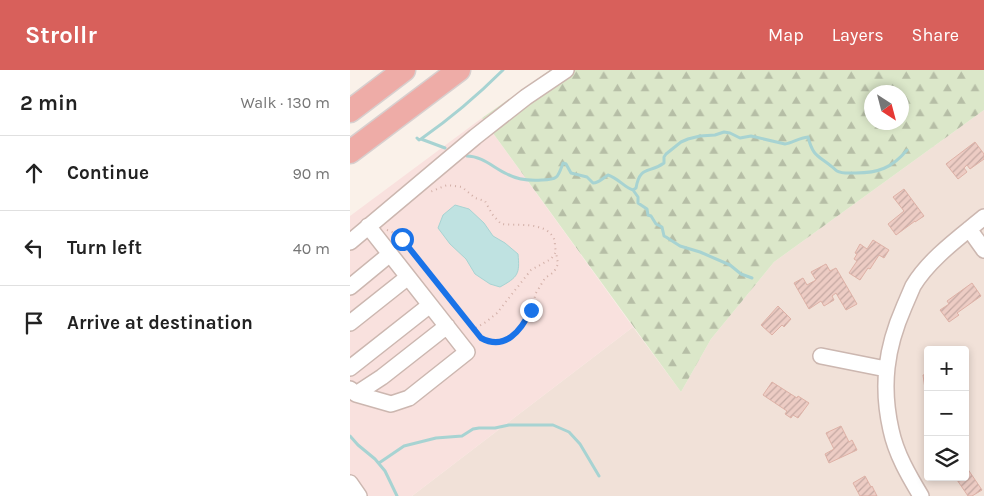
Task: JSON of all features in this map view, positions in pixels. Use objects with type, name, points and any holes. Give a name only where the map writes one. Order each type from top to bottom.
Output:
[{"type":"highway","points":[[350,111],[404,70]]},
{"type":"highway","points":[[350,152],[459,70]]},
{"type":"street","points":[[350,242],[482,131],[526,97],[566,70]]},
{"type":"street","points":[[921,496],[900,458],[891,432],[886,401],[886,369],[889,352],[898,322],[914,286],[947,246],[984,217]]},
{"type":"street","points":[[353,392],[391,404],[409,398],[467,352],[368,226]]},
{"type":"street","points":[[969,229],[984,250]]},
{"type":"street","points":[[350,286],[390,254]]},
{"type":"street","points":[[350,323],[408,277]]},
{"type":"street","points":[[350,368],[430,305]]},
{"type":"street","points":[[353,392],[382,377],[447,326]]},
{"type":"street","points":[[822,356],[886,369]]},
{"type":"street","points":[[350,483],[359,496]]},
{"type":"path","points":[[386,230],[402,239],[481,338],[490,343],[502,342],[512,336],[524,324],[536,293],[545,278],[554,272],[558,264],[554,239],[545,229],[529,224],[514,226],[501,224],[484,202],[475,198],[462,187],[447,184],[426,194]]},
{"type":"path","points":[[474,329],[497,313],[531,270],[551,259],[556,252]]},
{"type":"shaded area","points":[[984,110],[984,496],[412,496],[633,327],[681,392],[711,339],[774,262]]},
{"type":"shaded area","points":[[482,118],[633,327],[412,496],[350,496],[350,216]]},
{"type":"green space","points":[[550,70],[984,70],[984,110],[774,262],[711,339],[681,392],[482,118]]},
{"type":"water","points":[[455,205],[469,209],[484,223],[493,236],[518,254],[518,271],[511,280],[500,287],[490,284],[475,274],[466,259],[450,244],[438,228],[443,215]]},
{"type":"building","points":[[975,142],[984,154],[984,159],[970,169],[967,165],[964,168],[967,172],[958,179],[946,164]]},
{"type":"building","points":[[904,189],[924,216],[896,235],[888,224],[904,211],[893,197]]},
{"type":"building","points":[[873,240],[889,250],[884,258],[879,255],[860,280],[849,273],[857,261],[854,259],[857,254],[855,253],[860,244],[867,249]]},
{"type":"building","points":[[826,264],[830,271],[836,268],[857,304],[846,310],[836,293],[832,296],[834,300],[824,306],[821,301],[809,309],[794,283],[803,278],[807,285],[816,280],[811,272]]},
{"type":"building","points":[[972,283],[981,296],[957,313],[959,315],[949,322],[940,310],[949,304],[947,301]]},
{"type":"building","points":[[778,306],[791,319],[784,327],[782,325],[772,335],[761,325]]},
{"type":"building","points":[[772,382],[797,398],[798,396],[809,403],[798,418],[793,415],[791,418],[785,414],[787,411],[763,395]]},
{"type":"building","points":[[841,426],[849,442],[852,440],[857,450],[829,463],[825,454],[834,449],[826,433]]},
{"type":"building","points":[[969,471],[982,490],[972,496],[968,496],[958,481],[969,481]]},
{"type":"building","points":[[865,476],[877,496],[860,496],[853,483]]},
{"type":"waterway","points":[[421,139],[464,106],[503,70]]},
{"type":"waterway","points":[[633,190],[636,188],[640,176],[646,171],[664,163],[666,154],[681,142],[700,136],[724,132],[740,138],[751,136],[785,144],[808,137],[816,154],[837,171],[844,173],[864,173],[884,168],[896,161],[907,150]]},
{"type":"waterway","points":[[417,138],[445,148]]},
{"type":"waterway","points":[[467,156],[478,158],[502,172],[524,180],[547,180],[557,177],[563,163],[566,164],[571,173],[587,177],[593,183],[608,175],[612,176],[633,190],[638,197],[638,203],[647,209],[648,215],[651,216],[656,224],[662,227],[664,236],[680,246],[730,265],[741,274],[752,278]]},
{"type":"waterway","points":[[379,463],[404,446],[436,438],[462,436],[473,429],[509,425],[553,425],[569,432],[580,444],[599,476]]},
{"type":"waterway","points":[[350,436],[385,471],[397,496]]},
{"type":"route","points":[[402,239],[481,338],[490,343],[502,342],[512,336],[524,324],[531,310]]}]
